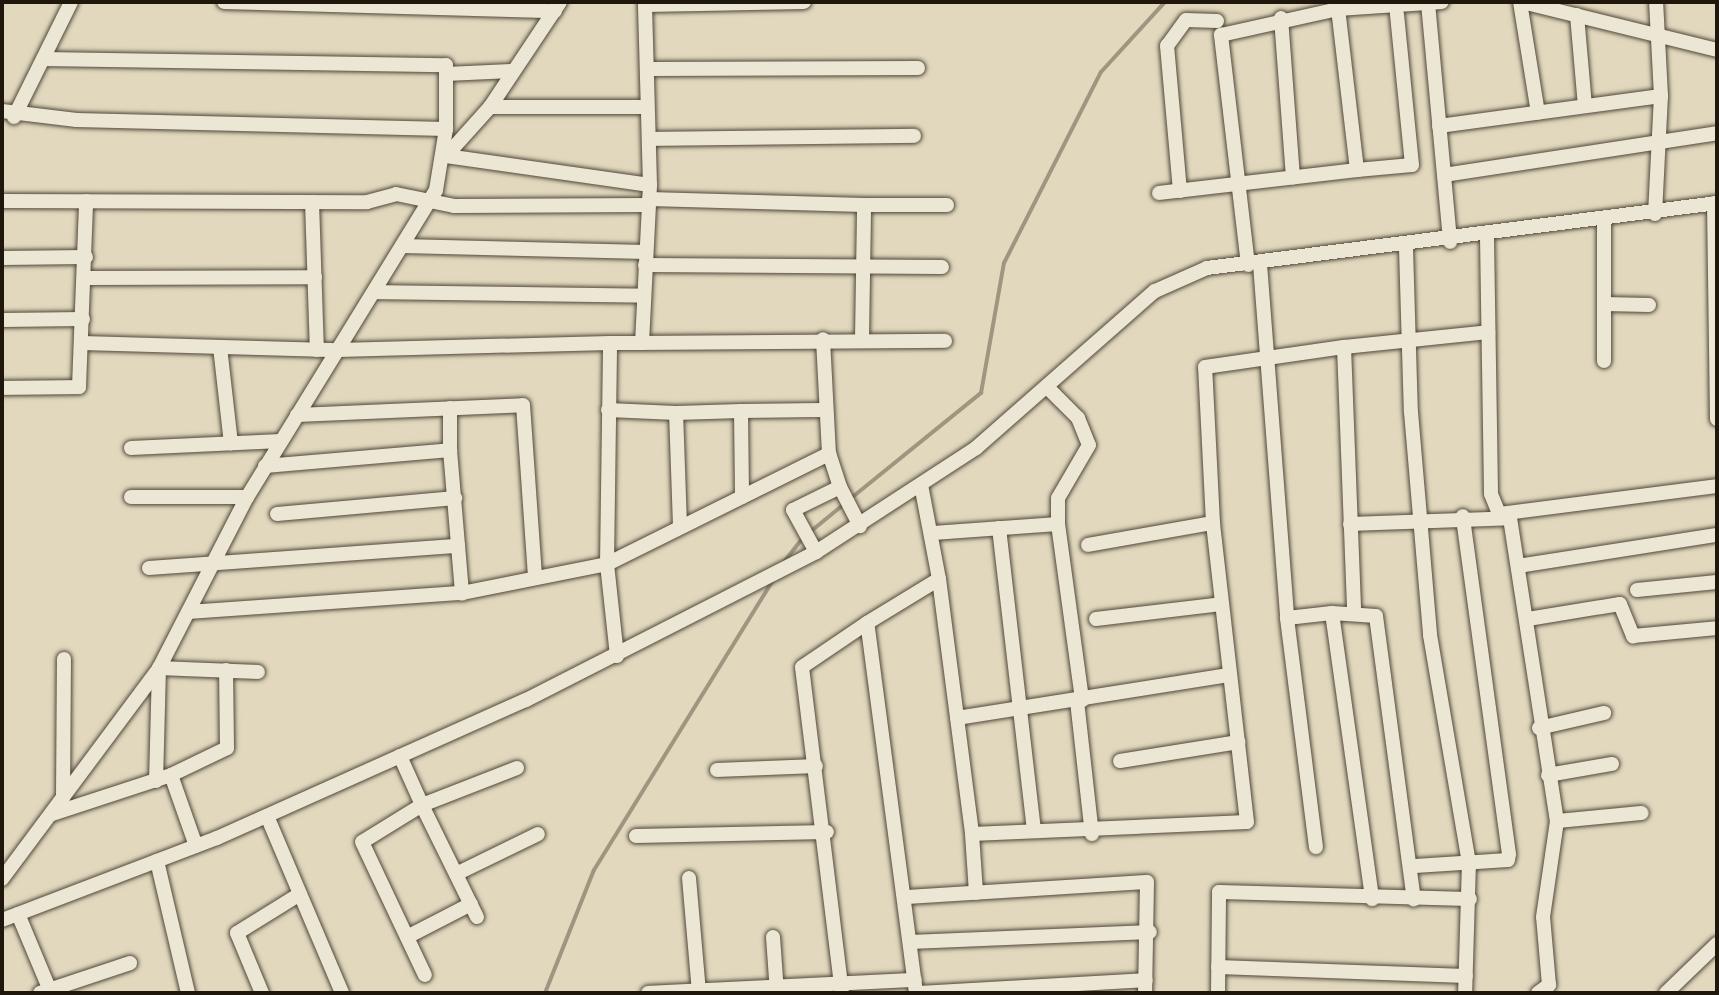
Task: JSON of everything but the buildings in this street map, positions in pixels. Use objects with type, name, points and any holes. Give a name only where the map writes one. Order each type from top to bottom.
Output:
[{"type":"street","points":[[8,114],[43,59],[71,2]]},
{"type":"street","points":[[224,2],[558,6]]},
{"type":"street","points":[[642,343],[650,139],[645,3],[804,2]]},
{"type":"street","points":[[1316,847],[1287,618],[1271,355],[1237,184],[1221,35],[1281,18],[1338,9],[1442,2]]},
{"type":"street","points":[[1538,113],[1521,2],[1659,33],[1717,50]]},
{"type":"street","points":[[1655,214],[1661,96],[1656,2]]},
{"type":"street","points":[[1428,3],[1450,242]]},
{"type":"street","points":[[446,156],[490,107],[511,71],[558,6]]},
{"type":"street","points":[[1338,9],[1357,170]]},
{"type":"street","points":[[1159,193],[1412,165],[1397,14]]},
{"type":"street","points":[[1577,15],[1585,106]]},
{"type":"street","points":[[1281,18],[1293,178]]},
{"type":"street","points":[[1180,191],[1167,46],[1186,20],[1217,21]]},
{"type":"street","points":[[2,879],[159,668],[247,497],[428,204],[446,156],[446,65],[43,59]]},
{"type":"street","points":[[648,69],[918,68]]},
{"type":"street","points":[[446,74],[511,71]]},
{"type":"street","points":[[1439,126],[1661,96]]},
{"type":"street","points":[[490,107],[647,107]]},
{"type":"street","points":[[8,114],[446,129]]},
{"type":"street","points":[[1444,175],[1660,146],[1717,133]]},
{"type":"street","points":[[650,139],[914,136]]},
{"type":"street","points":[[446,156],[649,197]]},
{"type":"street","points":[[2,201],[312,202],[396,194],[428,204],[649,197],[947,205]]},
{"type":"street","points":[[2,388],[79,387],[86,201]]},
{"type":"street","points":[[312,202],[317,350]]},
{"type":"street","points":[[2,920],[267,816],[617,656],[765,579],[813,547],[860,526],[921,485],[1047,387],[1155,291],[1207,268],[1406,248],[1716,203],[1717,419]]},
{"type":"street","points":[[862,339],[864,205]]},
{"type":"street","points":[[1604,221],[1604,361]]},
{"type":"street","points":[[1487,237],[1491,494],[1499,514],[1510,518],[1528,619],[1539,728],[1557,821],[1543,917],[1549,985],[1538,993]]},
{"type":"street","points":[[402,246],[646,258],[942,267]]},
{"type":"street","points":[[1406,248],[1419,517],[1432,651],[1469,862],[1465,993]]},
{"type":"street","points":[[2,258],[86,257]]},
{"type":"street","points":[[85,278],[315,277]]},
{"type":"street","points":[[374,292],[644,296]]},
{"type":"street","points":[[1604,304],[1649,305]]},
{"type":"street","points":[[2,320],[83,319]]},
{"type":"street","points":[[972,834],[1034,831],[1092,834],[1247,822],[1213,523],[1205,367],[1271,355],[1488,332]]},
{"type":"street","points":[[823,339],[829,454],[860,526]]},
{"type":"street","points":[[82,343],[338,350],[823,339],[945,341]]},
{"type":"street","points":[[610,343],[607,564],[617,656]]},
{"type":"street","points":[[220,347],[231,443]]},
{"type":"street","points":[[1344,347],[1354,613]]},
{"type":"street","points":[[1047,387],[1078,418],[1089,445],[1058,498],[1058,524],[1092,834]]},
{"type":"street","points":[[297,415],[523,405],[535,576]]},
{"type":"street","points":[[450,408],[450,450],[462,593]]},
{"type":"street","points":[[608,410],[676,413],[825,410]]},
{"type":"street","points":[[741,411],[742,497]]},
{"type":"street","points":[[676,413],[680,526]]},
{"type":"street","points":[[131,448],[281,441]]},
{"type":"street","points":[[265,466],[450,450]]},
{"type":"street","points":[[188,612],[462,593],[607,564],[829,454]]},
{"type":"street","points":[[921,485],[933,533],[972,834],[976,893]]},
{"type":"street","points":[[1350,524],[1499,514],[1717,486]]},
{"type":"street","points":[[813,547],[793,510],[842,490]]},
{"type":"street","points":[[131,497],[247,497]]},
{"type":"street","points":[[277,514],[455,498]]},
{"type":"street","points":[[1415,866],[1508,860],[1509,854],[1463,516]]},
{"type":"street","points":[[1088,545],[1213,523]]},
{"type":"street","points":[[933,533],[1058,524]]},
{"type":"street","points":[[999,528],[1034,831]]},
{"type":"street","points":[[1518,566],[1717,535]]},
{"type":"street","points":[[149,568],[458,546]]},
{"type":"street","points":[[841,988],[827,832],[802,667],[939,579]]},
{"type":"street","points":[[1637,590],[1717,582]]},
{"type":"street","points":[[1096,619],[1221,604]]},
{"type":"street","points":[[1528,619],[1620,604],[1633,636],[1717,628]]},
{"type":"street","points":[[1287,618],[1332,613],[1376,616],[1415,866],[1414,899]]},
{"type":"street","points":[[1332,613],[1372,899]]},
{"type":"street","points":[[867,623],[916,989]]},
{"type":"street","points":[[63,798],[64,659]]},
{"type":"street","points":[[159,668],[258,672]]},
{"type":"street","points":[[156,781],[159,668]]},
{"type":"street","points":[[52,814],[156,781],[227,748],[226,670]]},
{"type":"street","points":[[957,718],[1229,675]]},
{"type":"street","points":[[1539,728],[1604,713]]},
{"type":"street","points":[[1120,761],[1238,742]]},
{"type":"street","points":[[400,756],[474,910],[407,937]]},
{"type":"street","points":[[1548,775],[1612,764]]},
{"type":"street","points":[[717,770],[816,766]]},
{"type":"street","points":[[425,975],[362,842],[422,805],[517,768]]},
{"type":"street","points":[[171,775],[196,846]]},
{"type":"street","points":[[1557,821],[1642,813]]},
{"type":"street","points":[[267,816],[342,993]]},
{"type":"street","points":[[636,836],[827,832]]},
{"type":"street","points":[[456,874],[538,834]]},
{"type":"street","points":[[157,861],[188,993]]},
{"type":"street","points":[[689,878],[698,990]]},
{"type":"street","points":[[648,993],[777,988],[1146,987],[1150,932],[1147,882],[906,897]]},
{"type":"street","points":[[1218,993],[1219,892],[1372,899],[1470,899]]},
{"type":"street","points":[[262,993],[237,940],[239,927],[300,894]]},
{"type":"street","points":[[18,914],[47,992],[130,963]]},
{"type":"street","points":[[911,942],[1150,932]]},
{"type":"street","points":[[773,937],[777,988]]},
{"type":"street","points":[[1673,990],[1717,944]]},
{"type":"street","points":[[1218,967],[1466,976]]},
{"type":"waterway","points":[[850,499],[981,393],[1004,263],[1101,72],[1165,2]]},
{"type":"waterway","points":[[810,532],[843,505]]},
{"type":"waterway","points":[[784,562],[803,538]]},
{"type":"waterway","points":[[545,993],[594,870],[773,580]]}]
